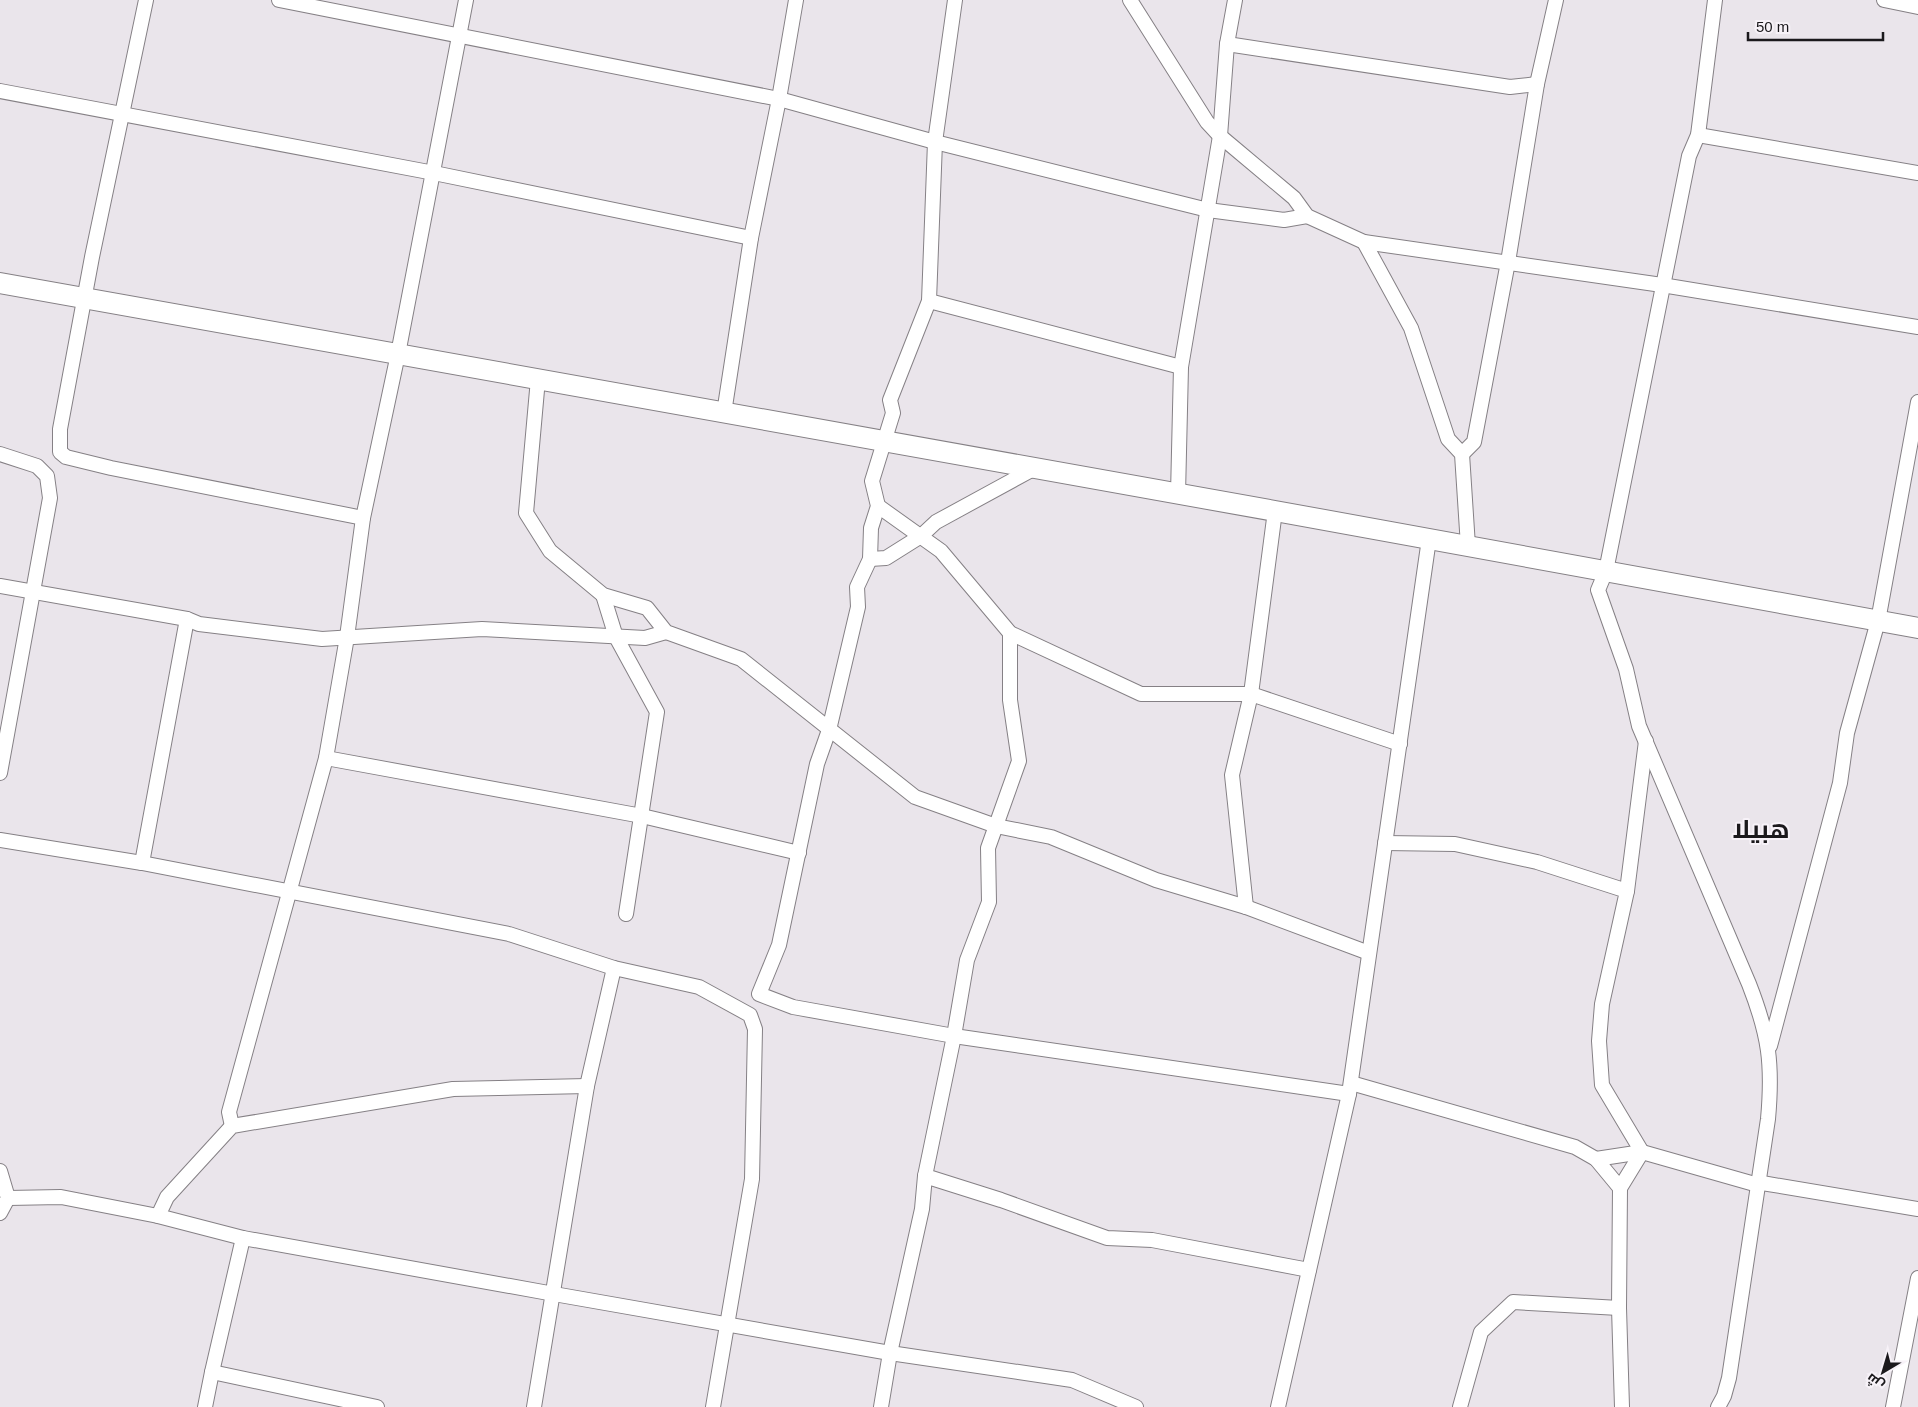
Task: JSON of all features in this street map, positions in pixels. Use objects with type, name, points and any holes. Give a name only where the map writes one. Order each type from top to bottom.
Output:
[{"type":"main road","points":[[0,283],[1918,628]]},
{"type":"street","points":[[146,0],[121,115],[60,429],[60,452],[66,457],[111,468],[364,518]]},
{"type":"street","points":[[279,0],[779,99],[936,142],[1208,210],[1284,220],[1307,216]]},
{"type":"street","points":[[232,1126],[229,1112],[326,758],[347,637],[364,518],[434,173],[466,0]]},
{"type":"street","points":[[724,412],[751,238],[779,99],[796,0]]},
{"type":"street","points":[[955,0],[936,142],[928,301],[890,400],[893,413],[872,481],[878,506],[871,528],[870,560],[857,587],[858,607],[829,730],[817,764],[779,945],[759,994],[793,1007],[954,1036],[1350,1089],[1575,1147],[1596,1159],[1620,1188]]},
{"type":"street","points":[[1130,0],[1207,122],[1220,136],[1294,198],[1307,216],[1364,242],[1662,285],[1918,327]]},
{"type":"street","points":[[1178,494],[1181,367],[1220,136],[1227,44],[1234,0]]},
{"type":"street","points":[[1462,454],[1474,442],[1508,262],[1537,84],[1556,0]]},
{"type":"street","points":[[1715,0],[1698,134],[1689,156],[1606,571],[1598,590],[1626,669],[1639,726],[1762,1016],[1769,1050],[1771,1084],[1758,1185],[1729,1378],[1724,1396],[1718,1407]]},
{"type":"street","points":[[1884,0],[1918,7]]},
{"type":"street","points":[[1227,44],[1510,87],[1537,84]]},
{"type":"street","points":[[0,91],[434,173],[751,238]]},
{"type":"street","points":[[1698,134],[1918,173]]},
{"type":"street","points":[[1364,242],[1411,328],[1448,439],[1462,454],[1468,546]]},
{"type":"street","points":[[928,301],[1181,367]]},
{"type":"street","points":[[538,379],[526,513],[550,551],[603,595],[648,608],[666,632],[741,659],[915,796],[996,826],[1051,837],[1156,880],[1246,907],[1369,954]]},
{"type":"street","points":[[1769,1050],[1840,783],[1847,733],[1878,621],[1918,402]]},
{"type":"street","points":[[0,454],[37,466],[47,476],[50,498],[0,774]]},
{"type":"street","points":[[870,560],[886,558],[921,536],[936,522],[1036,468]]},
{"type":"street","points":[[878,506],[941,551],[1010,633],[1141,694],[1251,694],[1400,744]]},
{"type":"street","points":[[1246,907],[1232,774],[1251,694],[1275,511]]},
{"type":"street","points":[[1279,1406],[1350,1089],[1429,539]]},
{"type":"street","points":[[0,586],[187,619],[199,624],[322,639],[482,629],[646,638],[666,632]]},
{"type":"street","points":[[603,595],[616,637],[657,712],[626,914]]},
{"type":"street","points":[[142,863],[187,619]]},
{"type":"street","points":[[881,1407],[890,1353],[922,1209],[926,1176],[967,960],[989,902],[988,848],[1019,761],[1010,700],[1010,633]]},
{"type":"street","points":[[1642,1152],[1602,1085],[1599,1041],[1602,1004],[1627,890],[1646,741]]},
{"type":"street","points":[[326,758],[642,816],[799,853]]},
{"type":"street","points":[[0,840],[142,863],[509,934],[614,968],[699,987],[750,1015],[755,1029],[752,1179],[713,1407]]},
{"type":"street","points":[[1385,843],[1456,844],[1537,862],[1627,890]]},
{"type":"street","points":[[534,1407],[587,1086],[614,968]]},
{"type":"street","points":[[158,1216],[167,1197],[232,1126],[453,1089],[587,1086]]},
{"type":"street","points":[[1622,1407],[1620,1188],[1642,1152]]},
{"type":"street","points":[[1596,1159],[1642,1152],[1758,1185],[1762,1183],[1918,1209]]},
{"type":"street","points":[[0,1171],[8,1198],[0,1213]]},
{"type":"street","points":[[926,1176],[1001,1200],[1107,1238],[1152,1240],[1309,1270]]},
{"type":"street","points":[[8,1198],[61,1197],[158,1216],[243,1238],[890,1353],[1072,1380],[1136,1407]]},
{"type":"street","points":[[205,1407],[243,1238]]},
{"type":"street","points":[[1893,1407],[1918,1278]]},
{"type":"street","points":[[1460,1407],[1481,1332],[1513,1302],[1620,1308]]},
{"type":"street","points":[[212,1372],[377,1407]]},
{"type":"district","name":"هبيلا","points":[[1761,829]]}]
